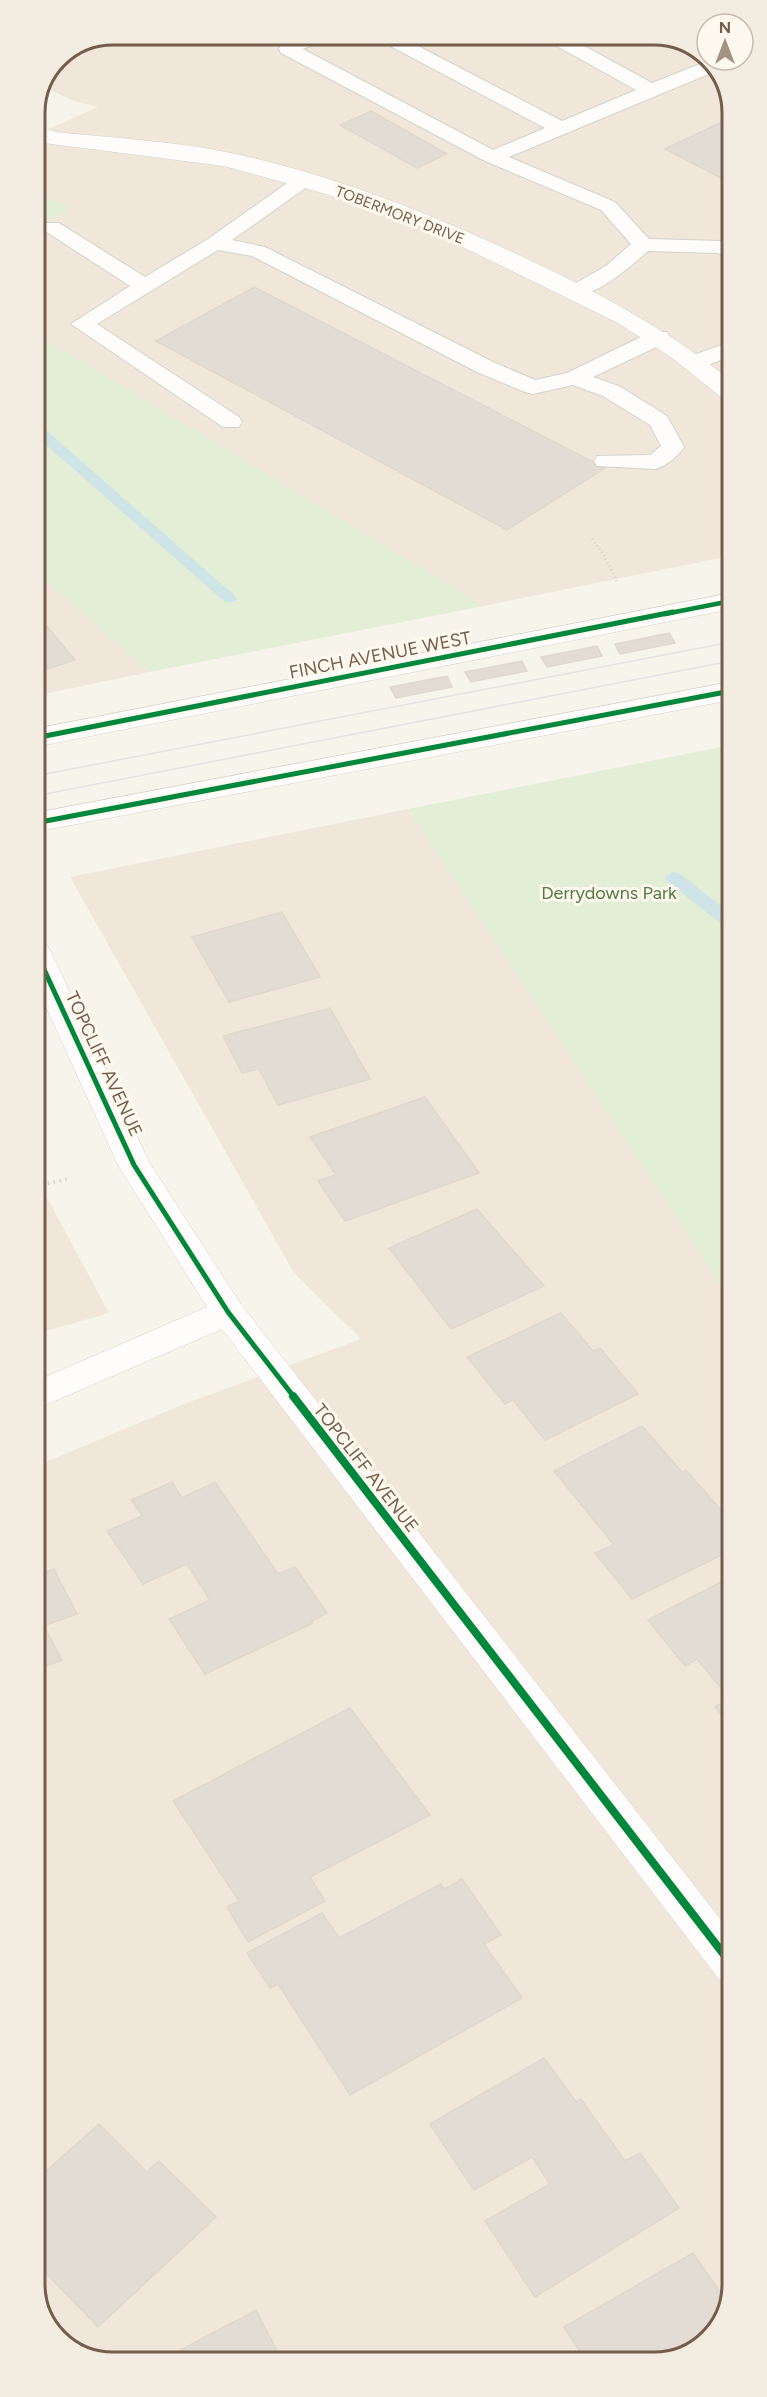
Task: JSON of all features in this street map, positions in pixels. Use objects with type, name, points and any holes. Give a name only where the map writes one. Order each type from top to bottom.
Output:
[{"type":"street","name":"TOBERMORY DRIVE","points":[[45,136],[225,159],[304,180],[430,222],[576,291],[659,337],[722,386]]},
{"type":"street","name":"FINCH AVENUE WEST","points":[[45,736],[722,603]]},
{"type":"street","points":[[45,821],[722,693]]},
{"type":"street","name":"TOPCLIFF AVENUE","points":[[45,972],[134,1165],[228,1312],[722,1952]]},
{"type":"street","points":[[45,1391],[228,1312]]},
{"type":"lane","points":[[298,45],[288,50],[492,157],[608,206],[644,245]]},
{"type":"lane","points":[[403,45],[560,128]]},
{"type":"lane","points":[[569,45],[650,90]]},
{"type":"lane","points":[[492,157],[695,72]]},
{"type":"lane","points":[[231,422],[82,324],[215,243],[304,180]]},
{"type":"lane","points":[[52,227],[145,286]]},
{"type":"lane","points":[[215,243],[258,251],[485,367],[533,387],[574,378],[659,337]]},
{"type":"lane","points":[[576,291],[613,270],[644,245],[722,247]]},
{"type":"lane","points":[[693,363],[722,351]]},
{"type":"lane","points":[[574,378],[611,391],[659,421],[673,447],[655,462],[605,461]]},
{"type":"path","points":[[592,539],[605,557],[618,585]]},
{"type":"path","points":[[45,1184],[68,1179]]},
{"type":"shaded area","points":[[659,45],[672,47],[688,54],[695,59],[695,72],[708,72],[713,79],[720,95],[722,113],[722,558],[484,606],[45,339],[45,131],[98,107],[74,101],[49,89],[56,75],[75,56],[99,46]]},
{"type":"shaded area","points":[[45,580],[149,672],[45,694]]},
{"type":"shaded area","points":[[408,809],[722,1287],[722,2284],[721,2298],[708,2326],[692,2341],[672,2350],[654,2352],[108,2352],[83,2345],[71,2338],[56,2322],[47,2302],[45,2284],[45,1462],[184,1404],[361,1339],[294,1273],[70,877]]},
{"type":"shaded area","points":[[45,1194],[109,1313],[45,1331]]},
{"type":"green space","points":[[45,196],[67,206],[66,213],[45,222]]},
{"type":"green space","points":[[45,339],[484,606],[149,672],[45,580]]},
{"type":"green space","name":"Derrydowns Park","points":[[722,747],[722,1287],[408,809]]},
{"type":"building","points":[[371,111],[447,154],[417,168],[340,125]]},
{"type":"building","points":[[722,122],[722,179],[665,149]]},
{"type":"building","points":[[254,287],[605,468],[507,530],[156,341]]},
{"type":"building","points":[[45,624],[75,660],[45,670]]},
{"type":"building","points":[[669,633],[675,643],[620,654],[615,644]]},
{"type":"building","points":[[597,646],[602,656],[547,667],[541,657]]},
{"type":"building","points":[[522,661],[527,671],[471,682],[465,672]]},
{"type":"building","points":[[447,676],[452,687],[396,698],[390,687]]},
{"type":"building","points":[[282,912],[320,977],[229,1002],[192,937]]},
{"type":"building","points":[[330,1008],[370,1079],[278,1105],[259,1069],[242,1073],[223,1036]]},
{"type":"building","points":[[425,1097],[479,1173],[345,1221],[318,1181],[336,1175],[310,1137]]},
{"type":"building","points":[[477,1209],[544,1286],[451,1329],[389,1248]]},
{"type":"building","points":[[561,1313],[593,1351],[600,1348],[638,1394],[545,1440],[513,1400],[505,1404],[467,1357]]},
{"type":"building","points":[[642,1426],[682,1472],[686,1470],[722,1511],[722,1555],[632,1599],[595,1553],[614,1545],[554,1471]]},
{"type":"building","points":[[172,1482],[182,1498],[215,1482],[278,1574],[295,1567],[327,1613],[311,1621],[313,1623],[205,1674],[169,1619],[210,1600],[187,1564],[143,1584],[107,1531],[142,1516],[131,1500]]},
{"type":"building","points":[[54,1569],[77,1614],[45,1626],[45,1572]]},
{"type":"building","points":[[722,1581],[722,1689],[697,1659],[685,1666],[648,1620]]},
{"type":"building","points":[[45,1628],[62,1660],[45,1667]]},
{"type":"building","points":[[722,1703],[722,1715],[715,1707]]},
{"type":"building","points":[[350,1708],[430,1815],[310,1877],[325,1901],[248,1942],[227,1907],[239,1901],[173,1801]]},
{"type":"building","points":[[462,1879],[501,1935],[484,1944],[522,1998],[350,2095],[278,1984],[270,1988],[247,1953],[322,1913],[339,1938],[441,1884],[444,1889]]},
{"type":"building","points":[[544,2058],[576,2102],[581,2099],[625,2161],[640,2153],[679,2208],[535,2297],[485,2221],[550,2184],[532,2157],[474,2190],[430,2124]]},
{"type":"building","points":[[99,2124],[147,2172],[159,2161],[216,2217],[98,2327],[45,2274],[45,2172]]},
{"type":"building","points":[[693,2253],[721,2294],[715,2314],[708,2326],[692,2341],[672,2350],[580,2352],[564,2327]]},
{"type":"building","points":[[256,2310],[278,2352],[177,2352]]},
{"type":"waterway","points":[[45,437],[230,599]]},
{"type":"waterway","points":[[673,877],[722,916]]},
{"type":"tram line","points":[[45,774],[722,644]]},
{"type":"tram line","points":[[45,794],[722,663]]},
{"type":"cycle path","points":[[45,736],[722,603]]},
{"type":"cycle path","points":[[45,821],[722,693]]},
{"type":"cycle path","points":[[45,972],[134,1165],[228,1312],[722,1952]]}]
